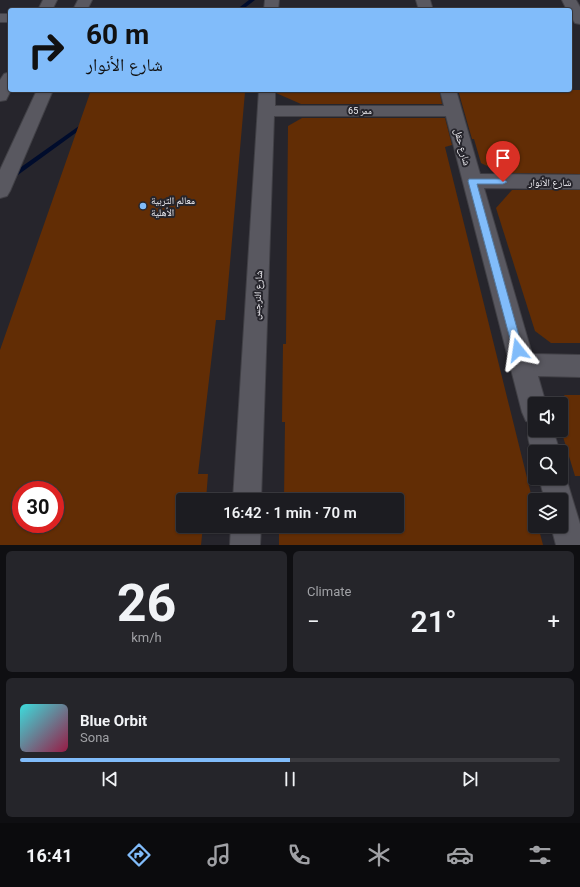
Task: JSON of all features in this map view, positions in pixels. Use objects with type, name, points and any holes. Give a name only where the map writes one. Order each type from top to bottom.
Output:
[{"type":"street","points":[[568,0],[580,20]]},
{"type":"street","points":[[0,96],[8,81]]},
{"type":"street","points":[[0,191],[44,92]]},
{"type":"street","name":"شارع حقل","points":[[448,92],[531,397]]},
{"type":"street","name":"ممر 65","points":[[267,100],[453,110]]},
{"type":"street","name":"شارع النرجس","points":[[248,493],[267,100]]},
{"type":"street","name":"شارع الأنوار","points":[[472,181],[580,182]]},
{"type":"street","points":[[522,365],[580,366]]},
{"type":"street","points":[[245,545],[246,533]]},
{"type":"street","points":[[568,533],[571,545]]},
{"type":"building","points":[[572,90],[580,90],[580,174],[501,173],[481,163],[474,139],[472,139],[459,92],[572,92]]},
{"type":"building","points":[[245,92],[225,320],[216,320],[198,474],[208,474],[207,493],[176,493],[176,533],[202,533],[201,545],[0,545],[0,350],[90,93]]},
{"type":"building","points":[[439,92],[442,104],[301,104],[276,93]]},
{"type":"building","points":[[302,118],[445,118],[452,145],[445,147],[531,493],[528,493],[528,533],[540,533],[543,545],[279,545],[279,533],[404,533],[404,493],[284,493],[285,422],[282,422],[283,344],[286,344],[288,126]]},
{"type":"building","points":[[512,190],[580,190],[580,343],[551,343],[535,331],[496,208]]},
{"type":"building","points":[[565,395],[580,395],[580,476],[575,476],[568,453],[568,445],[566,445],[563,437],[568,437],[568,397],[562,397]]},
{"type":"waterway","points":[[242,8],[252,0]]},
{"type":"waterway","points":[[118,99],[128,92]]},
{"type":"waterway","points":[[0,186],[86,123]]},
{"type":"place","name":"معالم التربية الأهلية","points":[[143,206]]},
{"type":"route","points":[[503,182],[472,181],[518,350]]}]
